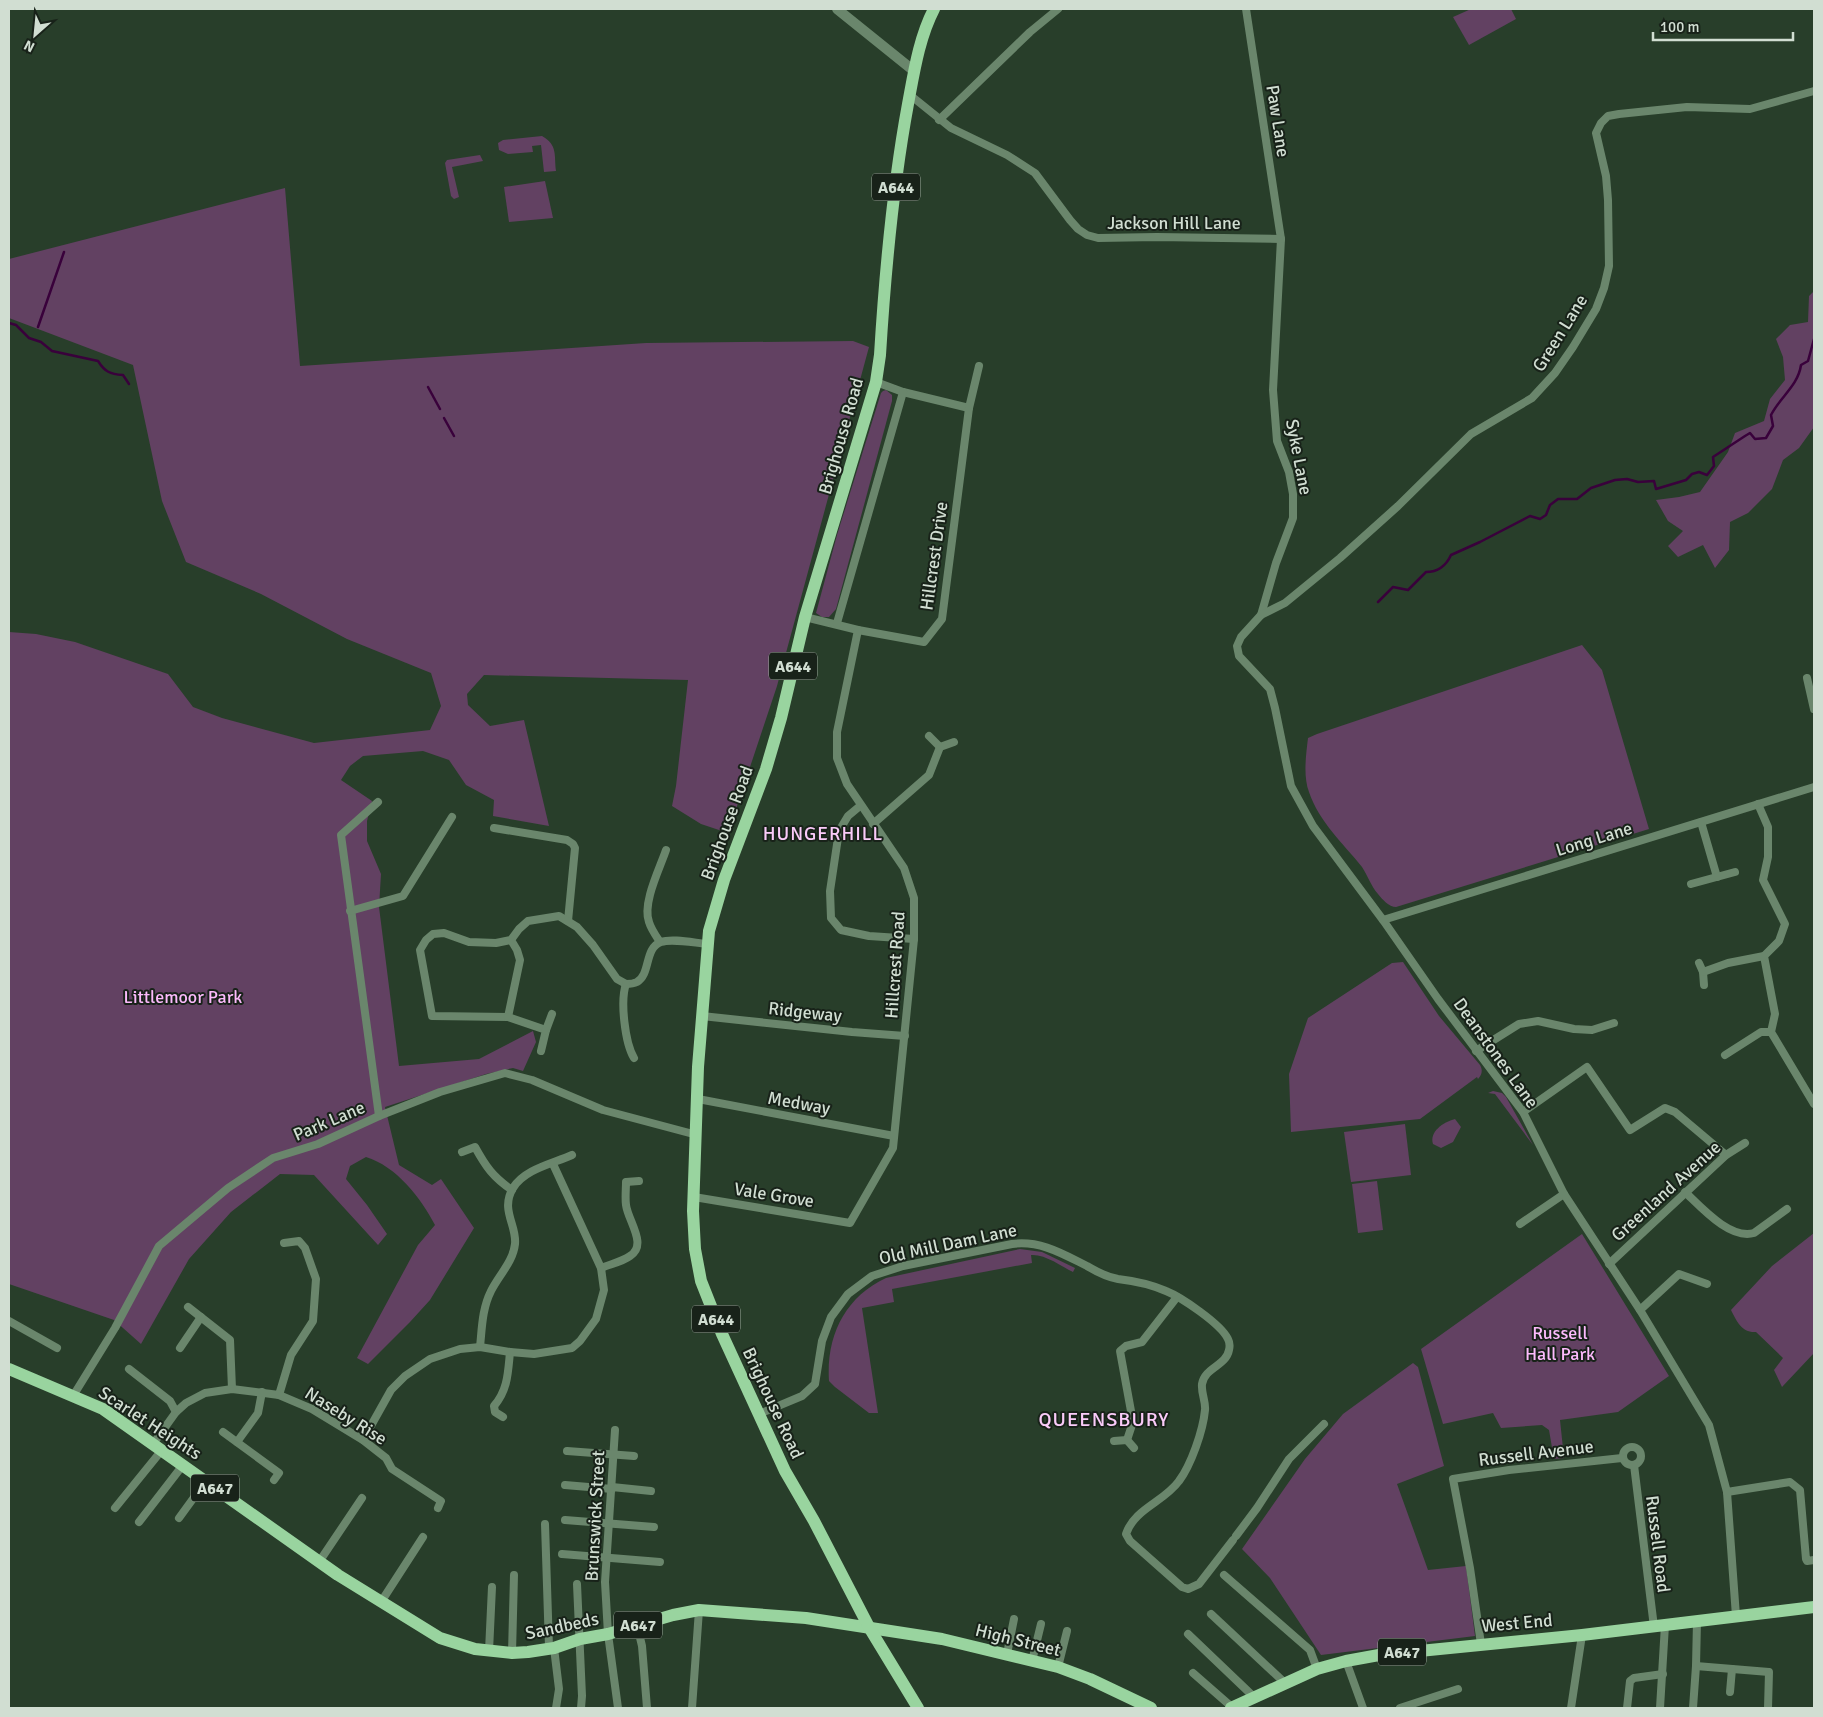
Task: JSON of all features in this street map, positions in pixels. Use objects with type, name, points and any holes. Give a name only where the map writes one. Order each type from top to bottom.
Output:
[{"type":"main road","name":"Brighouse Road","points":[[870,1629],[814,1521],[785,1471],[722,1334],[700,1281],[695,1249],[694,1197],[702,1016],[709,930],[724,880],[766,769],[781,718],[805,617],[876,382],[899,153],[919,47],[934,9]]},
{"type":"main road","name":"Scarlet Heights","points":[[9,1369],[103,1409],[319,1562],[414,1622]]},
{"type":"main road","name":"West End","points":[[1232,1708],[1252,1702],[1317,1669],[1379,1655],[1582,1635],[1814,1607]]},
{"type":"main road","name":"Sandbeds","points":[[414,1622],[440,1638],[475,1649],[512,1653],[551,1648],[673,1615],[699,1610],[806,1618],[870,1629]]},
{"type":"main road","name":"High Street","points":[[870,1629],[942,1639],[1058,1667],[1090,1678],[1150,1708]]},
{"type":"main road","name":"A644","points":[[870,1629],[918,1708]]},
{"type":"street","points":[[836,9],[914,71]]},
{"type":"street","points":[[939,120],[1030,32],[1058,9]]},
{"type":"street","name":"Paw Lane","points":[[1246,9],[1281,239]]},
{"type":"street","name":"Green Lane","points":[[1261,615],[1285,603],[1340,558],[1398,506],[1471,434],[1532,398],[1555,373],[1596,309],[1604,288],[1609,266],[1606,176],[1596,133],[1600,123],[1608,116],[1687,107],[1750,109],[1814,91]]},
{"type":"street","name":"Jackson Hill Lane","points":[[910,95],[951,128],[1007,155],[1035,173],[1070,220],[1087,235],[1098,238],[1281,239]]},
{"type":"street","name":"Syke Lane","points":[[1261,615],[1276,563],[1293,518],[1289,472],[1277,441],[1273,390],[1281,239]]},
{"type":"street","name":"Hillcrest Drive","points":[[805,617],[836,623],[858,630],[924,642],[942,619],[969,408],[979,366]]},
{"type":"street","points":[[876,382],[903,392],[969,408]]},
{"type":"street","points":[[836,623],[903,392]]},
{"type":"street","name":"Deanstones Lane","points":[[1261,615],[1241,637],[1237,646],[1239,656],[1270,689],[1291,786],[1313,826],[1383,920],[1476,1051],[1523,1112],[1564,1194],[1640,1310],[1709,1425],[1727,1492],[1736,1616]]},
{"type":"street","name":"Hillcrest Road","points":[[850,1223],[893,1148],[914,939],[914,898],[904,868],[860,806],[847,784],[837,758],[837,732],[858,630]]},
{"type":"street","points":[[1807,678],[1814,709]]},
{"type":"street","points":[[929,736],[940,747]]},
{"type":"street","points":[[874,824],[929,775],[940,747],[954,742]]},
{"type":"street","name":"Long Lane","points":[[1383,920],[1814,787]]},
{"type":"street","points":[[378,802],[341,835],[379,1116]]},
{"type":"street","points":[[1703,972],[1728,963],[1764,956],[1779,941],[1785,924],[1763,880],[1768,857],[1768,827],[1758,804]]},
{"type":"street","points":[[860,806],[848,816],[839,831],[830,891],[831,918],[841,930],[868,936],[914,939]]},
{"type":"street","points":[[350,911],[402,896],[452,817]]},
{"type":"street","points":[[1701,822],[1717,877]]},
{"type":"street","points":[[494,828],[567,840],[573,844],[575,848],[568,921]]},
{"type":"street","points":[[660,942],[648,920],[647,912],[649,900],[666,850]]},
{"type":"street","points":[[1691,884],[1735,872]]},
{"type":"street","points":[[546,1030],[508,1017],[432,1016],[420,950],[426,940],[433,934],[444,933],[469,942],[496,943],[511,940],[518,929],[528,921],[559,916],[577,927],[593,945],[617,979],[626,984],[638,982],[644,975],[653,948],[660,942],[708,944]]},
{"type":"street","points":[[508,1017],[520,960],[511,940]]},
{"type":"street","points":[[1764,956],[1775,1014],[1771,1032],[1814,1104]]},
{"type":"street","points":[[1699,963],[1703,972],[1704,985]]},
{"type":"street","points":[[626,984],[623,992],[623,1012],[629,1053]]},
{"type":"street","points":[[541,1051],[552,1014]]},
{"type":"street","name":"Ridgeway","points":[[702,1016],[905,1036]]},
{"type":"street","points":[[1476,1051],[1519,1024],[1538,1021],[1574,1029],[1592,1030],[1614,1023]]},
{"type":"street","points":[[1725,1055],[1760,1032],[1771,1032]]},
{"type":"street","points":[[1523,1112],[1587,1067],[1630,1130],[1665,1108],[1675,1112],[1726,1155]]},
{"type":"street","name":"Park Lane","points":[[73,1396],[115,1328],[159,1246],[228,1188],[273,1158],[318,1144],[379,1116],[440,1092],[505,1073],[532,1080],[603,1110],[697,1135]]},
{"type":"street","name":"Medway","points":[[698,1099],[894,1136]]},
{"type":"street","name":"Greenland Avenue","points":[[1609,1264],[1726,1155],[1745,1143]]},
{"type":"street","points":[[462,1152],[475,1148],[496,1179],[512,1190]]},
{"type":"street","points":[[480,1347],[483,1312],[486,1302],[512,1255],[515,1244],[515,1234],[508,1205],[512,1190],[526,1174],[572,1155]]},
{"type":"street","points":[[362,1440],[391,1390],[405,1376],[430,1359],[460,1349],[480,1347],[534,1354],[572,1348],[580,1341],[596,1319],[604,1290],[601,1268],[552,1164]]},
{"type":"street","points":[[601,1268],[632,1255],[638,1246],[637,1234],[630,1221],[626,1206],[626,1182],[640,1181]]},
{"type":"street","points":[[1685,1192],[1717,1223],[1748,1235],[1754,1233],[1787,1210]]},
{"type":"street","points":[[1520,1224],[1564,1194]]},
{"type":"street","name":"Vale Grove","points":[[694,1197],[850,1223]]},
{"type":"street","points":[[279,1395],[291,1355],[313,1321],[316,1279],[305,1248],[298,1241],[284,1242]]},
{"type":"street","name":"Old Mill Dam Lane","points":[[759,1414],[802,1396],[814,1384],[822,1341],[831,1317],[848,1294],[872,1276],[904,1266],[1023,1242],[1047,1247],[1103,1275],[1140,1282],[1166,1291],[1220,1329],[1230,1343],[1229,1352],[1225,1360],[1209,1371],[1203,1379],[1202,1387],[1205,1409],[1201,1428],[1192,1455],[1179,1481],[1165,1495],[1144,1510],[1129,1525],[1126,1534],[1130,1541],[1182,1587],[1188,1589],[1199,1584],[1257,1508],[1288,1459],[1324,1424]]},
{"type":"street","points":[[1640,1310],[1679,1274],[1707,1284]]},
{"type":"street","points":[[1127,1440],[1133,1422],[1120,1351],[1126,1346],[1142,1342],[1177,1297]]},
{"type":"street","points":[[188,1306],[230,1340],[232,1389]]},
{"type":"street","points":[[180,1348],[201,1317]]},
{"type":"street","points":[[9,1321],[57,1348]]},
{"type":"street","points":[[503,1417],[495,1412],[494,1406],[506,1386],[510,1352]]},
{"type":"street","points":[[129,1369],[170,1401],[176,1412]]},
{"type":"street","name":"Naseby Rise","points":[[115,1508],[158,1447],[176,1412],[186,1403],[205,1393],[232,1389],[279,1395],[312,1409],[362,1440],[386,1458],[392,1469],[441,1502]]},
{"type":"street","points":[[237,1442],[258,1413],[262,1392]]},
{"type":"street","name":"Brunswick Street","points":[[615,1430],[605,1582],[608,1634],[618,1708]]},
{"type":"street","points":[[223,1432],[279,1474],[274,1480]]},
{"type":"street","points":[[1114,1441],[1127,1440]]},
{"type":"street","points":[[1127,1440],[1134,1448]]},
{"type":"street","name":"Russell Road","points":[[1622,1458],[1626,1448],[1631,1446],[1641,1453],[1639,1462],[1634,1465],[1659,1626],[1663,1674],[1660,1708]]},
{"type":"street","points":[[567,1451],[634,1456]]},
{"type":"street","points":[[1622,1458],[1626,1463],[1634,1465]]},
{"type":"street","name":"Russell Avenue","points":[[1481,1644],[1470,1568],[1453,1478],[1622,1458]]},
{"type":"street","points":[[139,1522],[183,1465]]},
{"type":"street","points":[[179,1518],[206,1482]]},
{"type":"street","points":[[1727,1492],[1790,1482],[1800,1490],[1806,1559],[1807,1561],[1814,1560]]},
{"type":"street","points":[[565,1485],[650,1491]]},
{"type":"street","points":[[319,1562],[362,1498]]},
{"type":"street","points":[[565,1520],[654,1527]]},
{"type":"street","points":[[545,1524],[551,1648],[559,1689],[556,1708]]},
{"type":"street","points":[[381,1602],[423,1537]]},
{"type":"street","points":[[562,1554],[660,1562]]},
{"type":"street","points":[[1224,1574],[1310,1650],[1317,1669]]},
{"type":"street","points":[[512,1653],[514,1575]]},
{"type":"street","points":[[577,1584],[581,1708]]},
{"type":"street","points":[[489,1650],[492,1587]]},
{"type":"street","points":[[692,1708],[699,1610]]},
{"type":"street","points":[[1211,1614],[1286,1684]]},
{"type":"street","points":[[1007,1654],[1014,1619]]},
{"type":"street","points":[[1693,1708],[1697,1621]]},
{"type":"street","points":[[1032,1661],[1041,1624]]},
{"type":"street","points":[[637,1625],[642,1646],[647,1708]]},
{"type":"street","points":[[1058,1667],[1066,1631]]},
{"type":"street","points":[[1188,1634],[1252,1702]]},
{"type":"street","points":[[1571,1708],[1582,1635]]},
{"type":"street","points":[[1346,1661],[1362,1708]]},
{"type":"street","points":[[1696,1666],[1769,1672],[1768,1708]]},
{"type":"street","points":[[1730,1692],[1732,1668]]},
{"type":"street","points":[[1193,1673],[1232,1708]]},
{"type":"street","points":[[1627,1708],[1630,1681],[1634,1678],[1663,1674]]},
{"type":"street","points":[[1400,1708],[1458,1689]]},
{"type":"green space","points":[[1471,9],[1511,9],[1516,19],[1469,45],[1453,17]]},
{"type":"green space","points":[[542,136],[553,147],[556,171],[544,172],[541,145],[532,146],[533,152],[508,154],[499,150],[498,143],[503,140]]},
{"type":"green space","points":[[480,155],[483,161],[452,167],[459,197],[454,199],[451,196],[445,163],[447,160]]},
{"type":"green space","points":[[545,181],[553,218],[509,222],[504,187]]},
{"type":"green space","name":"Littlemoor Park","points":[[285,188],[300,366],[646,343],[853,341],[869,347],[777,686],[728,833],[701,824],[672,806],[688,680],[484,675],[467,694],[468,705],[490,726],[524,720],[549,826],[493,816],[494,800],[466,785],[449,760],[423,751],[363,756],[350,766],[341,780],[372,801],[367,821],[367,841],[381,874],[379,907],[399,1066],[479,1059],[533,1031],[536,1042],[523,1071],[513,1068],[486,1074],[385,1107],[399,1165],[432,1185],[441,1179],[474,1228],[430,1300],[368,1364],[357,1358],[418,1245],[435,1225],[423,1204],[407,1184],[377,1161],[366,1157],[350,1166],[346,1179],[387,1234],[378,1245],[314,1175],[280,1174],[231,1212],[189,1259],[141,1344],[114,1320],[9,1284],[9,632],[36,634],[75,642],[168,674],[193,707],[222,718],[314,743],[430,730],[441,706],[431,673],[347,639],[261,594],[186,562],[162,501],[133,365],[9,318],[9,259]]},
{"type":"green space","points":[[1814,291],[1814,427],[1799,448],[1783,460],[1772,489],[1748,513],[1730,522],[1729,550],[1715,568],[1703,545],[1678,557],[1668,546],[1683,531],[1668,521],[1656,500],[1700,492],[1728,452],[1735,433],[1764,421],[1770,399],[1785,380],[1783,357],[1776,339],[1790,325],[1808,322],[1809,296]]},
{"type":"green space","points":[[886,390],[892,395],[892,401],[836,609],[829,617],[822,617],[816,613],[837,535],[881,393]]},
{"type":"green space","points":[[1582,645],[1602,670],[1649,829],[1396,907],[1388,904],[1376,891],[1362,867],[1325,823],[1313,803],[1306,779],[1308,738]]},
{"type":"green space","points":[[1403,962],[1439,1016],[1480,1065],[1482,1071],[1478,1079],[1477,1077],[1420,1119],[1291,1132],[1289,1074],[1308,1018],[1392,963]]},
{"type":"green space","points":[[1493,1091],[1502,1093],[1506,1097],[1533,1145],[1495,1094],[1488,1093]]},
{"type":"green space","points":[[1455,1119],[1461,1127],[1453,1142],[1441,1148],[1433,1144],[1433,1135],[1438,1128],[1446,1122]]},
{"type":"green space","points":[[1405,1124],[1411,1175],[1351,1182],[1344,1132]]},
{"type":"green space","points":[[1377,1181],[1383,1230],[1358,1233],[1352,1184]]},
{"type":"green space","points":[[1814,1233],[1814,1353],[1782,1387],[1774,1370],[1783,1358],[1756,1332],[1747,1331],[1740,1326],[1731,1310],[1772,1266]]},
{"type":"green space","name":"Russell Hall Park","points":[[1582,1234],[1669,1376],[1618,1412],[1560,1420],[1564,1458],[1554,1459],[1549,1430],[1542,1425],[1501,1428],[1493,1413],[1443,1424],[1421,1349]]},
{"type":"green space","points":[[1020,1249],[1042,1252],[1075,1268],[1073,1272],[1047,1258],[1031,1255],[1032,1263],[892,1289],[894,1302],[862,1308],[878,1413],[869,1413],[829,1381],[831,1349],[841,1320],[859,1296],[872,1286],[886,1278]]},
{"type":"green space","points":[[1413,1363],[1418,1367],[1444,1466],[1397,1484],[1428,1570],[1466,1566],[1475,1636],[1321,1655],[1270,1578],[1242,1549],[1305,1459],[1343,1414]]},
{"type":"waterway","points":[[38,327],[64,252]]},
{"type":"waterway","points":[[9,323],[16,325],[29,338],[41,342],[52,351],[98,361],[108,372],[123,375],[129,384]]},
{"type":"waterway","points":[[1378,602],[1393,587],[1408,590],[1426,572],[1441,568],[1451,555],[1530,516],[1540,519],[1546,515],[1550,505],[1558,499],[1577,499],[1591,488],[1615,480],[1654,481],[1656,489],[1686,480],[1692,474],[1699,472],[1707,475],[1714,466],[1713,457],[1745,436],[1750,433],[1755,439],[1766,438],[1773,426],[1771,415],[1793,385],[1801,365],[1808,361],[1814,339]]},
{"type":"waterway","points":[[428,387],[440,409]]},
{"type":"waterway","points":[[444,418],[454,436]]},
{"type":"district","name":"HUNGERHILL","points":[[823,833]]},
{"type":"district","name":"QUEENSBURY","points":[[1104,1419]]}]
